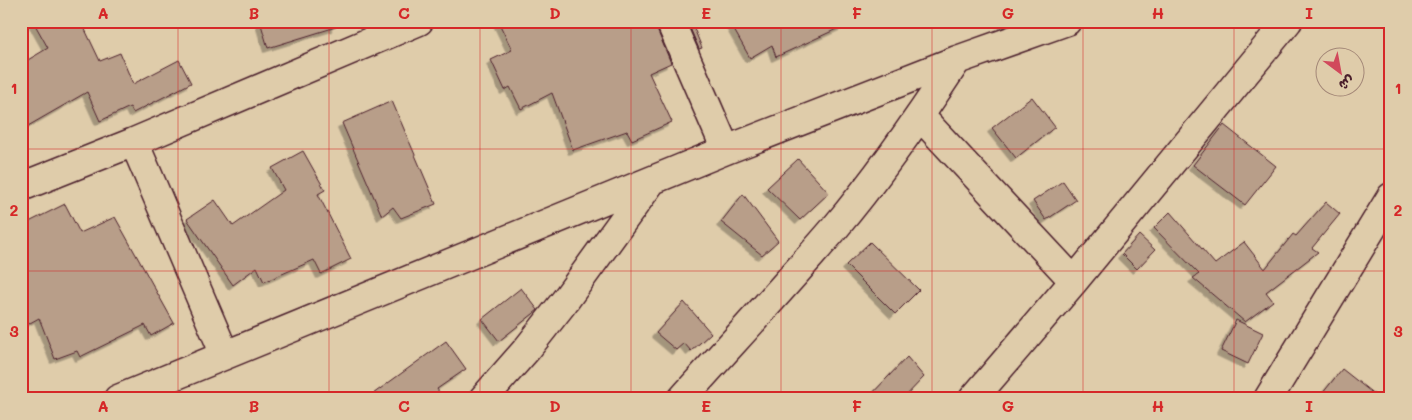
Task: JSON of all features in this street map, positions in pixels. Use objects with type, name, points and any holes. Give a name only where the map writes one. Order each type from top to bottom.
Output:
[{"type":"street","points":[[21,187],[134,142],[419,21]]},
{"type":"street","points":[[670,21],[726,150]]},
{"type":"street","points":[[118,399],[726,150],[957,60],[1068,21]]},
{"type":"street","points":[[973,399],[1074,281],[1288,21]]},
{"type":"street","points":[[682,399],[834,228],[878,174],[957,60]]},
{"type":"street","points":[[920,116],[1074,281]]},
{"type":"street","points":[[134,142],[225,355]]},
{"type":"street","points":[[483,399],[527,349],[564,302],[651,182]]},
{"type":"street","points":[[1268,399],[1391,197]]},
{"type":"building","points":[[33,21],[81,21],[100,61],[120,53],[133,84],[179,60],[191,83],[133,113],[130,107],[100,121],[87,92],[21,130],[21,64],[48,48]]},
{"type":"building","points":[[260,21],[336,21],[336,27],[268,48]]},
{"type":"building","points":[[498,21],[655,21],[671,63],[649,73],[672,122],[632,140],[627,131],[573,150],[552,93],[521,109],[510,87],[505,90],[491,60],[512,50]]},
{"type":"building","points":[[687,21],[691,21],[702,48],[699,49]]},
{"type":"building","points":[[729,21],[854,21],[776,57],[772,45],[750,58]]},
{"type":"building","points":[[1032,97],[1055,127],[1016,158],[992,128]]},
{"type":"building","points":[[392,101],[436,204],[401,218],[393,207],[382,216],[342,123]]},
{"type":"building","points":[[1224,125],[1276,166],[1245,205],[1193,165]]},
{"type":"building","points":[[303,151],[325,190],[318,194],[351,259],[321,274],[314,260],[264,282],[257,267],[233,285],[187,219],[215,200],[233,226],[284,190],[272,168]]},
{"type":"building","points":[[798,159],[829,193],[800,220],[767,188]]},
{"type":"building","points":[[1063,181],[1076,200],[1046,220],[1033,201]]},
{"type":"building","points":[[743,194],[778,241],[762,255],[721,222]]},
{"type":"building","points":[[1326,202],[1340,214],[1312,248],[1318,252],[1266,292],[1273,301],[1245,322],[1193,278],[1199,274],[1154,228],[1170,212],[1215,264],[1244,242],[1265,269],[1293,234],[1296,236]]},
{"type":"building","points":[[65,204],[80,233],[115,217],[174,323],[151,336],[145,325],[80,357],[77,351],[55,359],[39,318],[21,328],[21,226]]},
{"type":"building","points":[[1139,235],[1155,250],[1137,269],[1122,254]]},
{"type":"building","points":[[870,242],[919,290],[895,314],[846,265]]},
{"type":"building","points":[[521,288],[538,310],[499,341],[482,319]]},
{"type":"building","points":[[684,302],[711,333],[691,351],[684,343],[676,350],[656,333]]},
{"type":"building","points":[[1236,320],[1263,333],[1248,364],[1221,351]]},
{"type":"building","points":[[446,341],[466,369],[437,389],[444,399],[366,399]]},
{"type":"building","points":[[907,357],[924,377],[903,399],[867,399]]},
{"type":"building","points":[[1342,369],[1380,399],[1318,399]]}]
